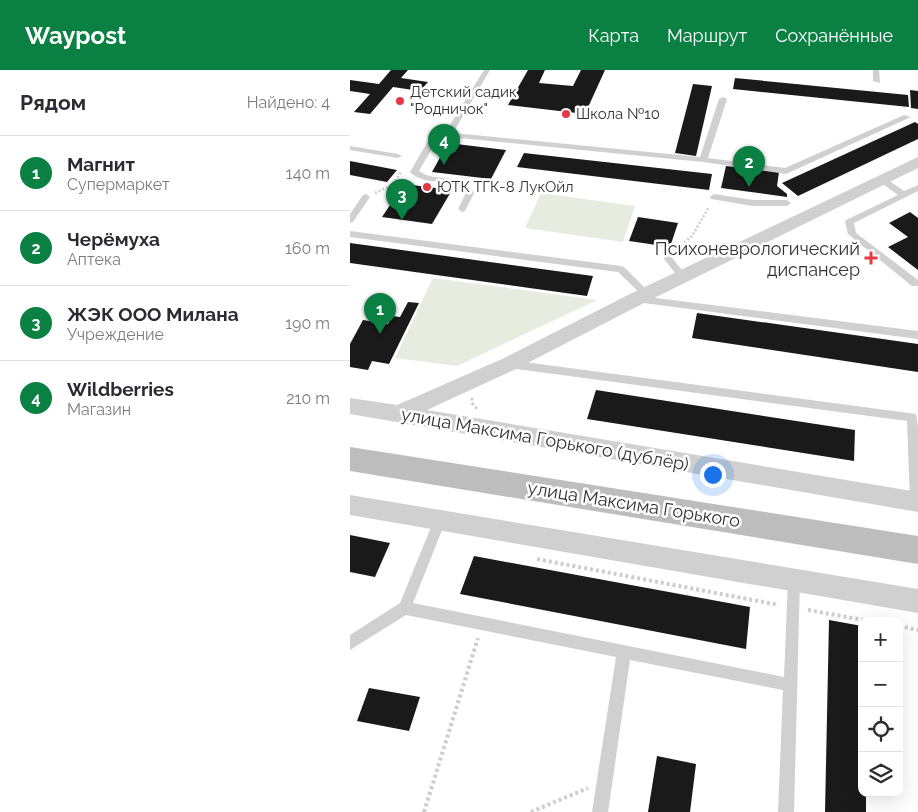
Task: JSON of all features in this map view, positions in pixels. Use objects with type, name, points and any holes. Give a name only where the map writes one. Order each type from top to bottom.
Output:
[{"type":"street","points":[[399,414],[509,364],[682,276],[918,162]]},
{"type":"street","name":"улица Максима Горького (дублёр)","points":[[350,406],[917,502]]},
{"type":"street","name":"улица Максима Горького","points":[[350,458],[918,550]]},
{"type":"street","points":[[350,505],[918,601]]},
{"type":"lane","points":[[448,135],[487,70]]},
{"type":"lane","points":[[876,70],[877,80]]},
{"type":"lane","points":[[703,160],[723,99]]},
{"type":"lane","points":[[462,208],[470,192],[467,188],[455,180],[421,176],[414,172],[431,142],[448,135],[703,160],[786,171],[907,117]]},
{"type":"lane","points":[[350,148],[398,156]]},
{"type":"lane","points":[[882,179],[904,195]]},
{"type":"lane","points":[[918,188],[850,222],[852,234],[915,284],[918,283]]},
{"type":"lane","points":[[350,220],[366,197]]},
{"type":"lane","points":[[714,197],[753,203],[787,203]]},
{"type":"lane","points":[[350,234],[621,269],[641,297],[918,335]]},
{"type":"lane","points":[[667,257],[682,276]]},
{"type":"lane","points":[[509,364],[915,418],[917,502]]},
{"type":"lane","points":[[350,643],[405,608],[440,520]]},
{"type":"lane","points":[[786,812],[794,580]]},
{"type":"lane","points":[[405,608],[790,685]]},
{"type":"lane","points":[[600,812],[624,652]]},
{"type":"path","points":[[366,197],[392,185],[401,171],[414,172]]},
{"type":"path","points":[[667,257],[692,236],[714,197]]},
{"type":"path","points":[[472,396],[472,403],[478,410]]},
{"type":"path","points":[[530,557],[858,619]]},
{"type":"path","points":[[424,812],[483,623]]},
{"type":"path","points":[[903,627],[918,630]]},
{"type":"path","points":[[531,812],[604,782]]},
{"type":"shaded area","points":[[541,193],[635,206],[623,242],[525,228]]},
{"type":"shaded area","points":[[433,278],[597,300],[457,366],[395,358]]},
{"type":"building","points":[[391,70],[408,70],[401,78],[428,82],[420,91],[393,87],[370,114],[354,112],[370,94],[350,91],[350,80],[379,84]]},
{"type":"building","points":[[528,70],[545,70],[539,83],[573,86],[581,70],[605,70],[585,114],[508,105]]},
{"type":"building","points":[[735,78],[908,95],[909,107],[733,89]]},
{"type":"building","points":[[693,84],[712,86],[696,156],[675,153]]},
{"type":"building","points":[[910,90],[918,91],[918,109],[911,108]]},
{"type":"building","points":[[915,122],[918,124],[918,139],[798,196],[782,183]]},
{"type":"building","points":[[448,143],[506,150],[491,179],[432,172]]},
{"type":"building","points":[[524,153],[712,174],[709,190],[517,167]]},
{"type":"building","points":[[350,161],[397,170],[387,182],[350,175]]},
{"type":"building","points":[[726,166],[779,172],[777,186],[787,194],[787,197],[721,188]]},
{"type":"building","points":[[404,184],[452,190],[432,224],[382,217]]},
{"type":"building","points":[[910,212],[918,218],[918,270],[888,247],[908,237],[889,223]]},
{"type":"building","points":[[638,217],[678,223],[670,247],[629,241]]},
{"type":"building","points":[[350,243],[593,276],[587,296],[350,263]]},
{"type":"building","points":[[408,302],[419,303],[389,364],[372,361],[368,370],[350,367],[350,344],[363,320],[388,324],[392,316],[400,317]]},
{"type":"building","points":[[697,313],[918,344],[918,372],[692,338]]},
{"type":"building","points":[[596,390],[855,430],[854,461],[587,419]]},
{"type":"building","points":[[350,535],[390,543],[375,577],[350,572]]},
{"type":"building","points":[[474,556],[750,607],[746,649],[460,594]]},
{"type":"building","points":[[829,620],[858,625],[858,797],[866,797],[866,812],[825,812]]},
{"type":"building","points":[[369,688],[420,697],[409,731],[357,721]]},
{"type":"building","points":[[657,756],[696,764],[690,812],[648,812]]},
{"type":"place","name":"Детский садик \"Родничок\"","points":[[400,101]]},
{"type":"place","name":"Школа №10","points":[[566,114]]},
{"type":"place","name":"Wildberries","points":[[444,165]]},
{"type":"place","name":"ЮТК ТГК-8 ЛукОйл","points":[[427,187]]},
{"type":"place","name":"Черёмуха","points":[[749,187]]},
{"type":"place","name":"ЖЭК ООО Милана","points":[[402,220]]},
{"type":"place","name":"Психоневрологический диспансер","points":[[871,258]]},
{"type":"place","name":"Магнит","points":[[380,334]]}]
